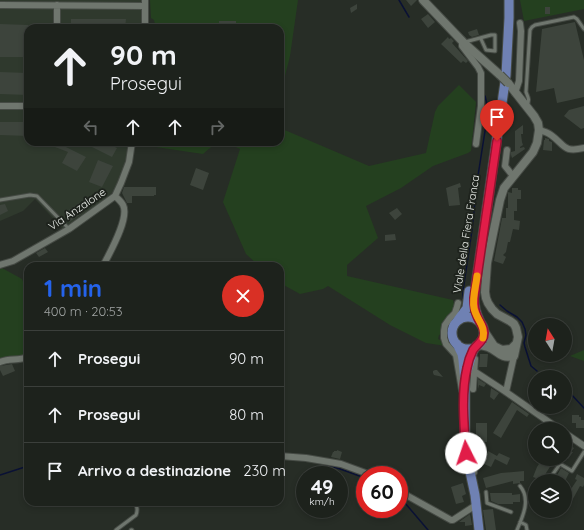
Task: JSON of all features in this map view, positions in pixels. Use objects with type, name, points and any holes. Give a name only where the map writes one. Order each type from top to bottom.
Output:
[{"type":"main road","points":[[423,0],[463,41],[508,83],[534,116],[538,123],[539,130],[537,142],[533,152],[504,188],[500,200],[487,263],[485,292],[488,303],[497,314],[510,321],[516,328],[518,337],[514,356],[508,357],[494,346],[480,322],[475,319],[470,317],[458,320],[452,331],[453,338],[460,349],[463,360],[467,463],[476,506],[478,530]]},
{"type":"main road","name":"Viale della Fiera Franca","points":[[480,322],[474,307],[474,298],[506,75],[509,18],[508,0]]},
{"type":"main road","name":"Viale della Fiera Franca","points":[[458,320],[467,308],[502,74],[507,55]]},
{"type":"main road","points":[[464,383],[469,361],[473,351],[483,338],[484,331]]},
{"type":"main road","points":[[457,344],[466,348],[477,346],[488,347],[503,353],[512,349],[516,344]]},
{"type":"street","points":[[0,5],[145,3],[145,24]]},
{"type":"street","points":[[57,5],[57,24]]},
{"type":"street","points":[[515,93],[519,81],[520,23]]},
{"type":"street","points":[[463,41],[462,46],[481,73],[481,106],[476,144]]},
{"type":"street","points":[[0,106],[24,106]]},
{"type":"street","points":[[539,130],[551,135],[563,147],[570,149],[584,148]]},
{"type":"street","name":"Via Anzalone","points":[[0,265],[13,261],[69,229],[115,196],[129,162],[131,146]]},
{"type":"street","points":[[507,150],[505,166],[513,176]]},
{"type":"street","points":[[105,262],[120,232],[124,216],[123,204],[115,196]]},
{"type":"street","points":[[458,303],[455,313],[445,325],[444,338],[446,344],[456,356],[464,399]]},
{"type":"street","points":[[503,353],[510,375]]},
{"type":"street","points":[[506,392],[514,356]]},
{"type":"street","points":[[0,362],[5,360],[24,359]]},
{"type":"street","points":[[473,389],[475,359]]},
{"type":"street","points":[[474,371],[549,422]]},
{"type":"street","points":[[572,438],[584,446]]},
{"type":"street","points":[[470,476],[474,473],[473,462],[476,453],[475,444]]},
{"type":"street","points":[[284,456],[306,458],[341,464],[356,470]]},
{"type":"street","points":[[408,496],[451,520],[476,506]]},
{"type":"lane","points":[[526,106],[529,102],[526,92],[530,30],[532,27],[535,25],[574,17],[584,29]]},
{"type":"lane","points":[[463,41],[491,35],[495,36],[495,51],[486,50],[481,38]]},
{"type":"lane","points":[[0,200],[30,195],[37,196],[69,229]]},
{"type":"lane","points":[[553,474],[560,464],[572,471],[584,452]]},
{"type":"lane","points":[[517,530],[525,509],[524,490],[520,486]]},
{"type":"lane","points":[[486,492],[487,503],[511,512]]},
{"type":"lane","points":[[116,530],[136,515],[138,512],[137,506]]},
{"type":"lane","points":[[520,522],[526,525],[527,530]]},
{"type":"shaded area","points":[[0,0],[143,0],[144,24],[24,24],[24,146],[129,146],[120,182],[112,193],[86,214],[63,229],[35,199],[23,211],[0,221]]},
{"type":"green space","points":[[150,0],[298,0],[290,56],[284,80],[284,24],[155,24],[154,20],[151,18]]},
{"type":"green space","points":[[520,0],[584,0],[584,9],[524,21]]},
{"type":"green space","points":[[459,85],[476,102],[471,151],[433,166],[401,188],[366,206],[378,238],[347,265],[347,276],[453,300],[453,310],[446,318],[442,334],[439,335],[438,339],[444,342],[446,346],[426,343],[390,325],[328,286],[323,289],[300,294],[284,285],[284,262],[255,262],[246,254],[223,202],[240,149],[233,146],[284,146],[284,130],[369,166],[426,153],[435,112],[438,106]]},
{"type":"green space","points":[[149,146],[213,146],[203,154]]},
{"type":"green space","points":[[2,268],[22,279],[24,284],[24,356],[21,357],[0,359],[0,269]]},
{"type":"green space","points":[[584,350],[584,361],[572,357],[572,355]]},
{"type":"building","points":[[406,0],[417,0],[411,6]]},
{"type":"building","points":[[357,4],[357,9],[351,13],[350,8]]},
{"type":"building","points":[[545,7],[550,7],[550,14],[545,14]]},
{"type":"building","points":[[428,14],[435,22],[428,28],[421,19]]},
{"type":"building","points":[[71,19],[126,19],[125,24],[71,24]]},
{"type":"building","points":[[219,21],[236,21],[236,24],[219,24]]},
{"type":"building","points":[[575,22],[584,60],[584,97],[557,103],[554,88],[536,92],[542,29]]},
{"type":"building","points":[[0,24],[24,25],[24,57],[0,57]]},
{"type":"building","points":[[477,29],[479,35],[472,37],[469,35],[468,32]]},
{"type":"building","points":[[448,37],[454,41],[452,43],[468,61],[466,63],[463,61],[461,63],[441,44]]},
{"type":"building","points":[[0,72],[24,73],[24,95],[0,94]]},
{"type":"building","points":[[584,106],[584,128],[581,129],[564,116],[569,110]]},
{"type":"building","points":[[0,122],[24,122],[24,136],[0,135]]},
{"type":"building","points":[[523,125],[523,134],[521,134],[523,145],[520,148],[524,147],[525,149],[512,158],[511,152],[515,151],[515,131]]},
{"type":"building","points":[[545,138],[552,142],[552,151],[543,150]]},
{"type":"building","points":[[66,146],[86,157],[77,171],[62,163],[68,152],[55,147]]},
{"type":"building","points":[[90,146],[113,146],[117,148],[112,157]]},
{"type":"building","points":[[98,160],[113,166],[102,187],[89,182]]},
{"type":"building","points":[[196,168],[209,173],[203,190],[190,185]]},
{"type":"building","points":[[460,183],[461,187],[458,188],[460,205],[449,206],[446,188]]},
{"type":"building","points":[[124,187],[156,187],[156,195],[132,196],[132,203],[127,203],[122,193]]},
{"type":"building","points":[[512,188],[518,188],[518,190],[521,190],[521,199],[517,199],[517,211],[514,211],[514,220],[520,221],[519,230],[513,229],[510,242],[508,242],[506,252],[503,255],[506,257],[503,264],[494,261],[502,218],[506,218],[506,208],[508,208],[508,192],[512,193]]},
{"type":"building","points":[[79,203],[84,212],[69,222],[64,213]]},
{"type":"building","points":[[5,204],[8,211],[0,215],[0,205]]},
{"type":"building","points":[[397,208],[402,214],[395,220],[389,213]]},
{"type":"building","points":[[395,234],[396,240],[385,241],[385,235]]},
{"type":"building","points":[[45,248],[48,252],[39,257],[36,253]]},
{"type":"building","points":[[480,354],[488,354],[487,367],[479,367]]},
{"type":"building","points":[[12,364],[15,371],[3,376],[0,366]]},
{"type":"building","points":[[437,370],[443,377],[434,375],[433,371]]},
{"type":"building","points":[[478,379],[486,384],[484,387],[479,385],[478,389]]},
{"type":"building","points":[[491,388],[499,393],[494,400],[490,397]]},
{"type":"building","points":[[512,402],[529,414],[527,417],[517,410],[501,438],[493,433]]},
{"type":"building","points":[[572,415],[579,415],[581,420],[584,420],[584,428],[576,428],[576,423],[572,422]]},
{"type":"building","points":[[476,423],[487,423],[487,442],[479,442],[476,440]]},
{"type":"building","points":[[337,450],[342,452],[340,459],[331,457],[333,452]]},
{"type":"building","points":[[488,451],[497,456],[499,453],[510,458],[507,465],[495,459],[491,467],[484,464]]},
{"type":"building","points":[[550,466],[546,474],[534,474],[537,467]]},
{"type":"building","points":[[561,468],[569,473],[568,474],[558,474]]},
{"type":"building","points":[[524,471],[524,481],[520,481],[520,483],[513,484],[513,481],[486,488],[483,478],[501,473]]},
{"type":"building","points":[[577,474],[584,478],[584,485],[583,487],[580,486],[572,501],[572,488],[577,480],[575,479]]},
{"type":"building","points":[[463,483],[466,494],[462,496],[464,502],[456,504],[451,487]]},
{"type":"building","points":[[490,493],[512,493],[512,495],[520,494],[520,502],[513,502],[513,504],[498,504],[491,501]]},
{"type":"building","points":[[493,509],[496,530],[486,530],[483,510]]},
{"type":"building","points":[[470,514],[472,525],[465,526],[465,522],[459,522]]},
{"type":"waterway","points":[[399,0],[409,17]]},
{"type":"waterway","points":[[464,299],[463,291],[477,182],[488,112],[485,96]]},
{"type":"waterway","points":[[500,305],[522,322],[526,335],[524,343],[525,347],[531,366],[536,370]]},
{"type":"waterway","points":[[572,395],[584,408]]},
{"type":"waterway","points":[[325,464],[356,475]]},
{"type":"waterway","points":[[0,475],[24,467]]},
{"type":"waterway","points":[[408,507],[428,530]]},
{"type":"slow traffic","points":[[477,276],[474,307],[476,315],[484,329],[483,338]]},
{"type":"route","points":[[466,453],[464,383],[473,351],[484,335],[484,331],[476,315],[474,298],[497,141]]}]
